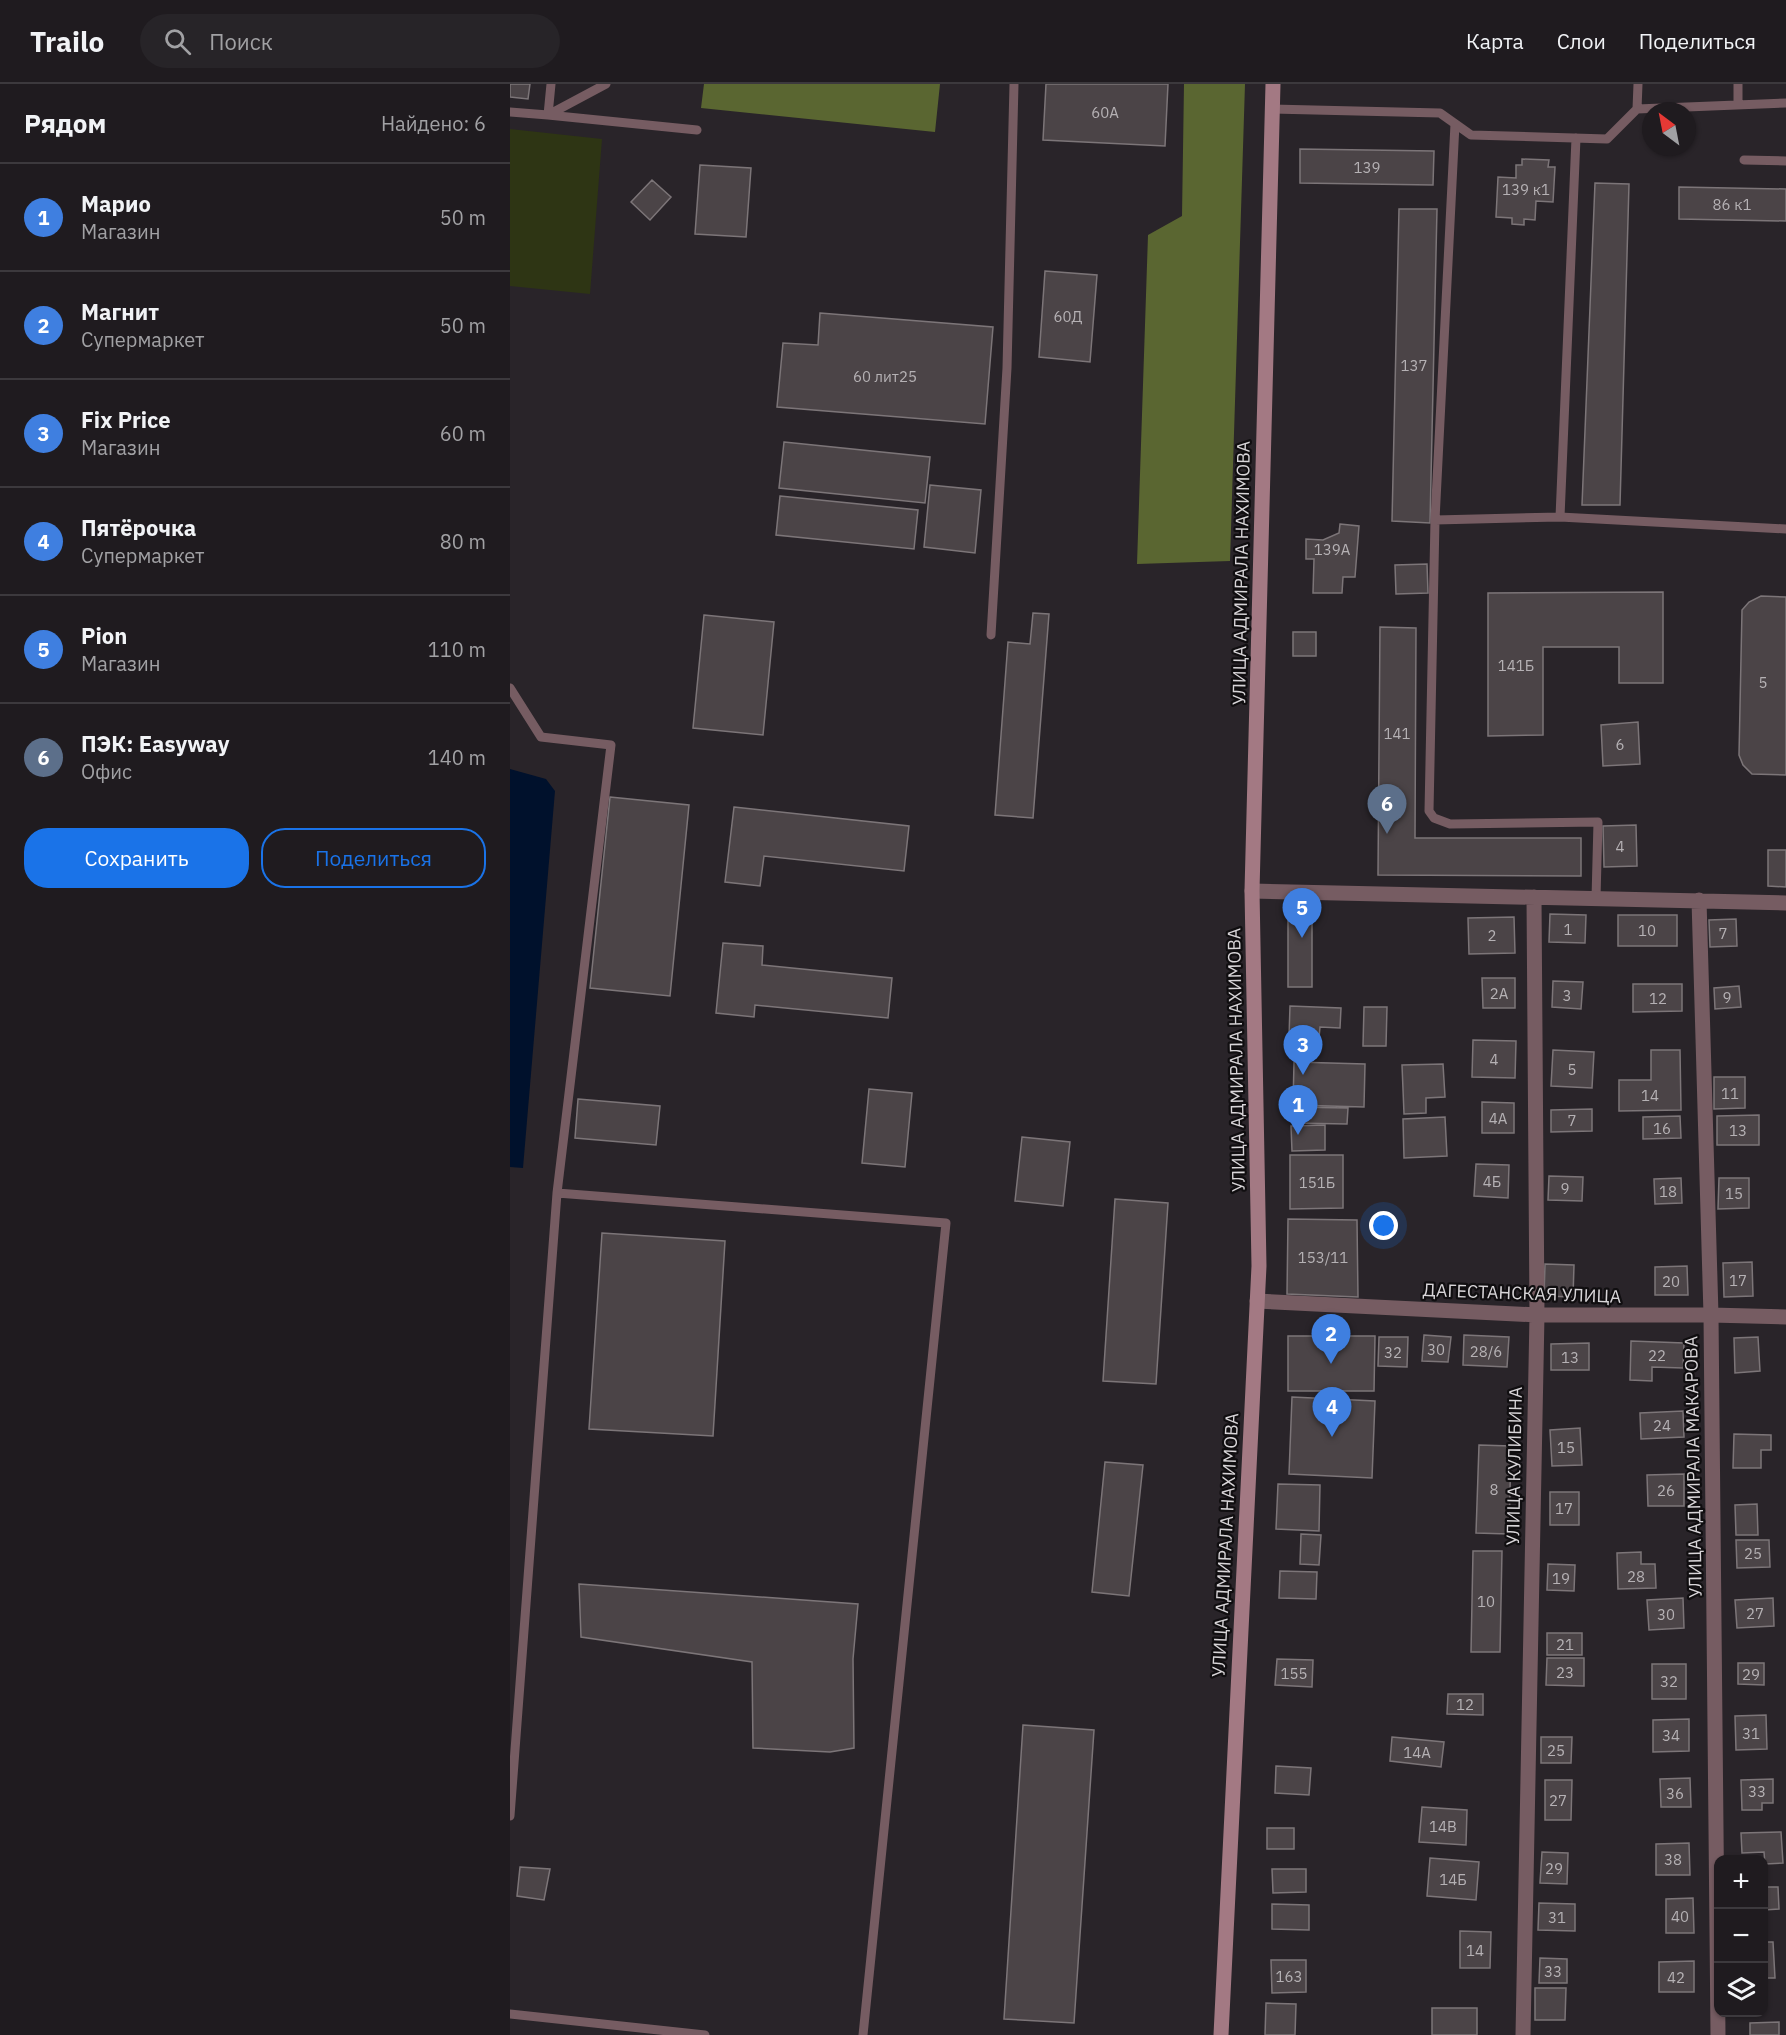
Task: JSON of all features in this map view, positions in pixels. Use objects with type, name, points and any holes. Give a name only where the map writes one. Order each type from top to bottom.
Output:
[{"type":"main road","name":"УЛИЦА АДМИРАЛА НАХИМОВА","points":[[1221,2035],[1259,1266],[1252,891],[1272,84]]},
{"type":"street","points":[[1252,891],[1786,903]]},
{"type":"street","name":"УЛИЦА КУЛИБИНА","points":[[1523,2035],[1537,1315],[1534,897]]},
{"type":"street","name":"УЛИЦА АДМИРАЛА МАКАРОВА","points":[[1699,900],[1711,1315],[1718,2035]]},
{"type":"street","name":"ДАГЕСТАНСКАЯ УЛИЦА","points":[[1257,1301],[1537,1315],[1786,1317]]},
{"type":"lane","points":[[548,115],[551,84]]},
{"type":"lane","points":[[548,115],[606,84]]},
{"type":"lane","points":[[991,635],[1007,368],[1014,84]]},
{"type":"lane","points":[[1272,109],[1440,113],[1471,135],[1607,140],[1637,109],[1638,84]]},
{"type":"lane","points":[[1738,84],[1738,104]]},
{"type":"lane","points":[[1637,109],[1786,103]]},
{"type":"lane","points":[[510,112],[697,130]]},
{"type":"lane","points":[[1455,124],[1435,520],[1429,811],[1434,818],[1450,824],[1598,822],[1596,898]]},
{"type":"lane","points":[[1560,517],[1576,138]]},
{"type":"lane","points":[[1744,160],[1786,161]]},
{"type":"lane","points":[[1435,520],[1560,517],[1786,528]]},
{"type":"lane","points":[[510,688],[541,737],[611,745],[557,1193],[510,1816]]},
{"type":"lane","points":[[557,1193],[946,1223],[863,2035]]},
{"type":"lane","points":[[510,2014],[705,2035]]},
{"type":"green space","points":[[704,84],[940,84],[935,132],[701,108]]},
{"type":"green space","points":[[1184,84],[1245,84],[1230,561],[1137,564],[1148,235],[1182,216]]},
{"type":"green space","points":[[510,129],[602,139],[590,294],[510,286]]},
{"type":"water","points":[[510,769],[546,779],[555,791],[523,1168],[510,1167]]},
{"type":"building","points":[[510,84],[530,84],[528,99],[510,97]]},
{"type":"building","points":[[1046,84],[1168,84],[1165,146],[1043,140]]},
{"type":"building","points":[[1300,149],[1434,151],[1433,185],[1300,183]]},
{"type":"building","points":[[1522,159],[1549,160],[1548,167],[1555,167],[1553,202],[1536,201],[1535,220],[1524,219],[1524,225],[1512,224],[1512,218],[1496,217],[1498,177],[1516,178],[1516,165],[1522,165]]},
{"type":"building","points":[[700,165],[751,168],[746,237],[695,234]]},
{"type":"building","points":[[652,180],[671,197],[650,220],[631,202]]},
{"type":"building","points":[[1595,183],[1629,184],[1620,505],[1582,505]]},
{"type":"building","points":[[1679,187],[1786,189],[1786,221],[1679,219]]},
{"type":"building","points":[[1399,209],[1437,209],[1430,523],[1392,521]]},
{"type":"building","points":[[1045,271],[1097,275],[1090,362],[1039,357]]},
{"type":"building","points":[[820,313],[993,327],[985,424],[777,407],[783,343],[818,345]]},
{"type":"building","points":[[784,442],[930,457],[925,503],[779,488]]},
{"type":"building","points":[[930,485],[981,490],[975,553],[924,547]]},
{"type":"building","points":[[780,496],[918,510],[914,549],[776,535]]},
{"type":"building","points":[[1340,524],[1359,526],[1355,577],[1343,577],[1342,593],[1313,593],[1314,559],[1306,559],[1306,539],[1323,540],[1339,533]]},
{"type":"building","points":[[1427,564],[1428,593],[1396,594],[1395,565]]},
{"type":"building","points":[[1663,592],[1663,683],[1619,683],[1619,647],[1543,647],[1543,735],[1488,736],[1488,593]]},
{"type":"building","points":[[1761,596],[1786,597],[1786,775],[1752,774],[1743,765],[1739,755],[1742,610],[1749,602]]},
{"type":"building","points":[[1033,613],[1049,614],[1033,818],[995,815],[1008,642],[1030,644]]},
{"type":"building","points":[[704,615],[774,622],[763,735],[693,728]]},
{"type":"building","points":[[1380,627],[1416,628],[1415,838],[1581,838],[1581,876],[1378,875]]},
{"type":"building","points":[[1293,632],[1316,632],[1316,656],[1293,656]]},
{"type":"building","points":[[1638,722],[1640,764],[1603,766],[1601,725]]},
{"type":"building","points":[[610,797],[689,805],[670,996],[590,988]]},
{"type":"building","points":[[734,807],[909,826],[904,871],[764,856],[760,886],[725,882]]},
{"type":"building","points":[[1636,825],[1637,866],[1604,867],[1603,826]]},
{"type":"building","points":[[1768,850],[1786,850],[1786,887],[1768,886]]},
{"type":"building","points":[[1550,914],[1586,915],[1585,943],[1549,942]]},
{"type":"building","points":[[1618,915],[1677,915],[1677,946],[1618,946]]},
{"type":"building","points":[[1514,917],[1515,953],[1469,954],[1468,918]]},
{"type":"building","points":[[1312,919],[1312,987],[1288,987],[1288,920]]},
{"type":"building","points":[[1736,919],[1737,946],[1710,947],[1709,920]]},
{"type":"building","points":[[723,943],[763,946],[762,965],[892,978],[888,1018],[755,1005],[754,1017],[716,1013]]},
{"type":"building","points":[[1482,978],[1515,978],[1515,1008],[1483,1008]]},
{"type":"building","points":[[1553,981],[1583,982],[1581,1009],[1552,1007]]},
{"type":"building","points":[[1633,984],[1682,984],[1682,1011],[1633,1012]]},
{"type":"building","points":[[1739,986],[1741,1007],[1715,1009],[1714,988]]},
{"type":"building","points":[[1290,1006],[1341,1008],[1340,1028],[1320,1027],[1319,1038],[1289,1037]]},
{"type":"building","points":[[1364,1007],[1387,1007],[1386,1046],[1363,1046]]},
{"type":"building","points":[[1473,1040],[1516,1041],[1515,1078],[1472,1077]]},
{"type":"building","points":[[1553,1050],[1594,1052],[1592,1088],[1551,1086]]},
{"type":"building","points":[[1651,1050],[1680,1050],[1681,1110],[1619,1111],[1619,1080],[1651,1080]]},
{"type":"building","points":[[1294,1062],[1365,1064],[1364,1107],[1293,1105]]},
{"type":"building","points":[[1443,1064],[1445,1097],[1426,1098],[1426,1113],[1404,1114],[1402,1065]]},
{"type":"building","points":[[1714,1077],[1745,1077],[1745,1108],[1714,1109]]},
{"type":"building","points":[[869,1089],[912,1093],[905,1167],[862,1163]]},
{"type":"building","points":[[578,1099],[660,1106],[656,1145],[575,1138]]},
{"type":"building","points":[[1482,1102],[1514,1103],[1514,1133],[1482,1133]]},
{"type":"building","points":[[1293,1107],[1348,1108],[1347,1124],[1293,1123]]},
{"type":"building","points":[[1592,1109],[1592,1131],[1551,1132],[1551,1110]]},
{"type":"building","points":[[1759,1115],[1759,1145],[1717,1145],[1717,1116]]},
{"type":"building","points":[[1680,1116],[1681,1138],[1643,1139],[1643,1117]]},
{"type":"building","points":[[1445,1117],[1447,1156],[1404,1158],[1403,1119]]},
{"type":"building","points":[[1325,1125],[1325,1150],[1292,1151],[1291,1126]]},
{"type":"building","points":[[1022,1137],[1070,1142],[1063,1206],[1015,1201]]},
{"type":"building","points":[[1290,1155],[1343,1155],[1343,1208],[1290,1209]]},
{"type":"building","points":[[1476,1164],[1509,1165],[1508,1198],[1474,1196]]},
{"type":"building","points":[[1549,1176],[1583,1177],[1582,1201],[1548,1200]]},
{"type":"building","points":[[1681,1178],[1682,1203],[1655,1204],[1654,1179]]},
{"type":"building","points":[[1719,1178],[1749,1178],[1749,1208],[1718,1209]]},
{"type":"building","points":[[1115,1199],[1168,1203],[1156,1384],[1103,1381]]},
{"type":"building","points":[[1288,1219],[1357,1220],[1358,1297],[1287,1294]]},
{"type":"building","points":[[602,1233],[725,1241],[713,1436],[589,1429]]},
{"type":"building","points":[[1752,1262],[1753,1296],[1724,1297],[1723,1263]]},
{"type":"building","points":[[1545,1264],[1574,1265],[1573,1297],[1544,1296]]},
{"type":"building","points":[[1687,1266],[1688,1295],[1655,1295],[1655,1267]]},
{"type":"building","points":[[1424,1335],[1451,1337],[1448,1362],[1422,1361]]},
{"type":"building","points":[[1464,1335],[1509,1337],[1507,1367],[1463,1365]]},
{"type":"building","points":[[1288,1336],[1375,1336],[1374,1391],[1288,1391]]},
{"type":"building","points":[[1379,1337],[1408,1337],[1407,1367],[1378,1366]]},
{"type":"building","points":[[1758,1337],[1760,1371],[1735,1373],[1734,1338]]},
{"type":"building","points":[[1631,1341],[1684,1343],[1683,1368],[1652,1367],[1652,1381],[1630,1380]]},
{"type":"building","points":[[1589,1343],[1589,1370],[1551,1370],[1551,1344]]},
{"type":"building","points":[[1292,1397],[1375,1401],[1372,1478],[1289,1474]]},
{"type":"building","points":[[1683,1411],[1684,1437],[1641,1439],[1640,1413]]},
{"type":"building","points":[[1580,1428],[1582,1465],[1552,1466],[1550,1430]]},
{"type":"building","points":[[1734,1434],[1771,1435],[1771,1450],[1761,1450],[1761,1468],[1733,1468]]},
{"type":"building","points":[[1479,1445],[1511,1446],[1509,1534],[1476,1533]]},
{"type":"building","points":[[1105,1462],[1143,1465],[1129,1596],[1092,1592]]},
{"type":"building","points":[[1684,1474],[1684,1506],[1648,1506],[1647,1475]]},
{"type":"building","points":[[1278,1484],[1320,1485],[1319,1531],[1276,1529]]},
{"type":"building","points":[[1550,1492],[1579,1492],[1579,1525],[1550,1525]]},
{"type":"building","points":[[1757,1504],[1758,1535],[1736,1535],[1735,1505]]},
{"type":"building","points":[[1301,1534],[1321,1535],[1319,1565],[1300,1564]]},
{"type":"building","points":[[1736,1540],[1769,1540],[1770,1567],[1737,1568]]},
{"type":"building","points":[[1473,1551],[1502,1551],[1500,1652],[1471,1652]]},
{"type":"building","points":[[1641,1552],[1641,1564],[1655,1564],[1656,1588],[1618,1589],[1617,1553]]},
{"type":"building","points":[[1548,1564],[1575,1565],[1574,1591],[1547,1590]]},
{"type":"building","points":[[1280,1571],[1317,1572],[1316,1599],[1279,1598]]},
{"type":"building","points":[[579,1584],[858,1604],[853,1659],[854,1748],[830,1752],[753,1748],[752,1662],[581,1637]]},
{"type":"building","points":[[1683,1598],[1684,1628],[1649,1630],[1647,1600]]},
{"type":"building","points":[[1773,1598],[1774,1626],[1737,1628],[1735,1600]]},
{"type":"building","points":[[1547,1633],[1582,1633],[1582,1655],[1547,1655]]},
{"type":"building","points":[[1547,1658],[1584,1658],[1584,1686],[1546,1685]]},
{"type":"building","points":[[1277,1659],[1313,1660],[1312,1687],[1275,1685]]},
{"type":"building","points":[[1738,1663],[1764,1663],[1764,1685],[1738,1684]]},
{"type":"building","points":[[1652,1664],[1686,1664],[1686,1699],[1652,1699]]},
{"type":"building","points":[[1448,1694],[1483,1694],[1483,1715],[1447,1714]]},
{"type":"building","points":[[1766,1715],[1767,1749],[1736,1750],[1735,1716]]},
{"type":"building","points":[[1689,1719],[1689,1751],[1653,1752],[1653,1720]]},
{"type":"building","points":[[1023,1725],[1094,1730],[1074,2023],[1004,2019]]},
{"type":"building","points":[[1392,1737],[1444,1742],[1441,1767],[1390,1761]]},
{"type":"building","points":[[1541,1737],[1572,1737],[1571,1763],[1541,1763]]},
{"type":"building","points":[[1276,1766],[1311,1768],[1309,1795],[1275,1793]]},
{"type":"building","points":[[1690,1778],[1691,1807],[1661,1807],[1660,1779]]},
{"type":"building","points":[[1773,1779],[1773,1803],[1762,1803],[1762,1810],[1742,1810],[1741,1780]]},
{"type":"building","points":[[1545,1780],[1572,1780],[1571,1820],[1545,1820]]},
{"type":"building","points":[[1422,1807],[1467,1810],[1466,1845],[1419,1842]]},
{"type":"building","points":[[1267,1828],[1294,1828],[1294,1849],[1267,1849]]},
{"type":"building","points":[[1781,1832],[1783,1863],[1768,1864],[1768,1855],[1764,1855],[1764,1852],[1742,1853],[1741,1833]]},
{"type":"building","points":[[1689,1843],[1690,1875],[1656,1875],[1656,1844]]},
{"type":"building","points":[[1542,1852],[1568,1853],[1567,1884],[1540,1883]]},
{"type":"building","points":[[1430,1858],[1479,1862],[1476,1900],[1427,1896]]},
{"type":"building","points":[[520,1867],[550,1869],[544,1900],[517,1896]]},
{"type":"building","points":[[1272,1869],[1306,1869],[1306,1892],[1273,1893]]},
{"type":"building","points":[[1768,1887],[1778,1887],[1779,1909],[1768,1910]]},
{"type":"building","points":[[1693,1898],[1694,1933],[1666,1933],[1666,1899]]},
{"type":"building","points":[[1539,1903],[1575,1904],[1575,1931],[1538,1930]]},
{"type":"building","points":[[1272,1904],[1309,1905],[1309,1930],[1272,1929]]},
{"type":"building","points":[[1460,1931],[1491,1932],[1490,1968],[1460,1968]]},
{"type":"building","points":[[1768,1942],[1773,1942],[1775,1978],[1768,1978]]},
{"type":"building","points":[[1540,1958],[1567,1959],[1567,1983],[1539,1983]]},
{"type":"building","points":[[1271,1960],[1306,1960],[1306,1992],[1272,1993]]},
{"type":"building","points":[[1694,1961],[1694,1992],[1659,1992],[1659,1962]]},
{"type":"building","points":[[1535,1988],[1566,1988],[1565,2020],[1535,2020]]},
{"type":"building","points":[[1266,2003],[1296,2004],[1295,2035],[1265,2035]]},
{"type":"building","points":[[1432,2008],[1477,2008],[1477,2035],[1432,2035]]},
{"type":"building","points":[[1779,2022],[1779,2035],[1750,2035],[1750,2023]]},
{"type":"place","name":"ПЭК: Easyway","points":[[1387,834]]},
{"type":"place","name":"Pion","points":[[1302,938]]},
{"type":"place","name":"Fix Price","points":[[1303,1075]]},
{"type":"place","name":"Марио","points":[[1298,1135]]},
{"type":"place","name":"Магнит","points":[[1331,1364]]},
{"type":"place","name":"Пятёрочка","points":[[1332,1437]]}]
